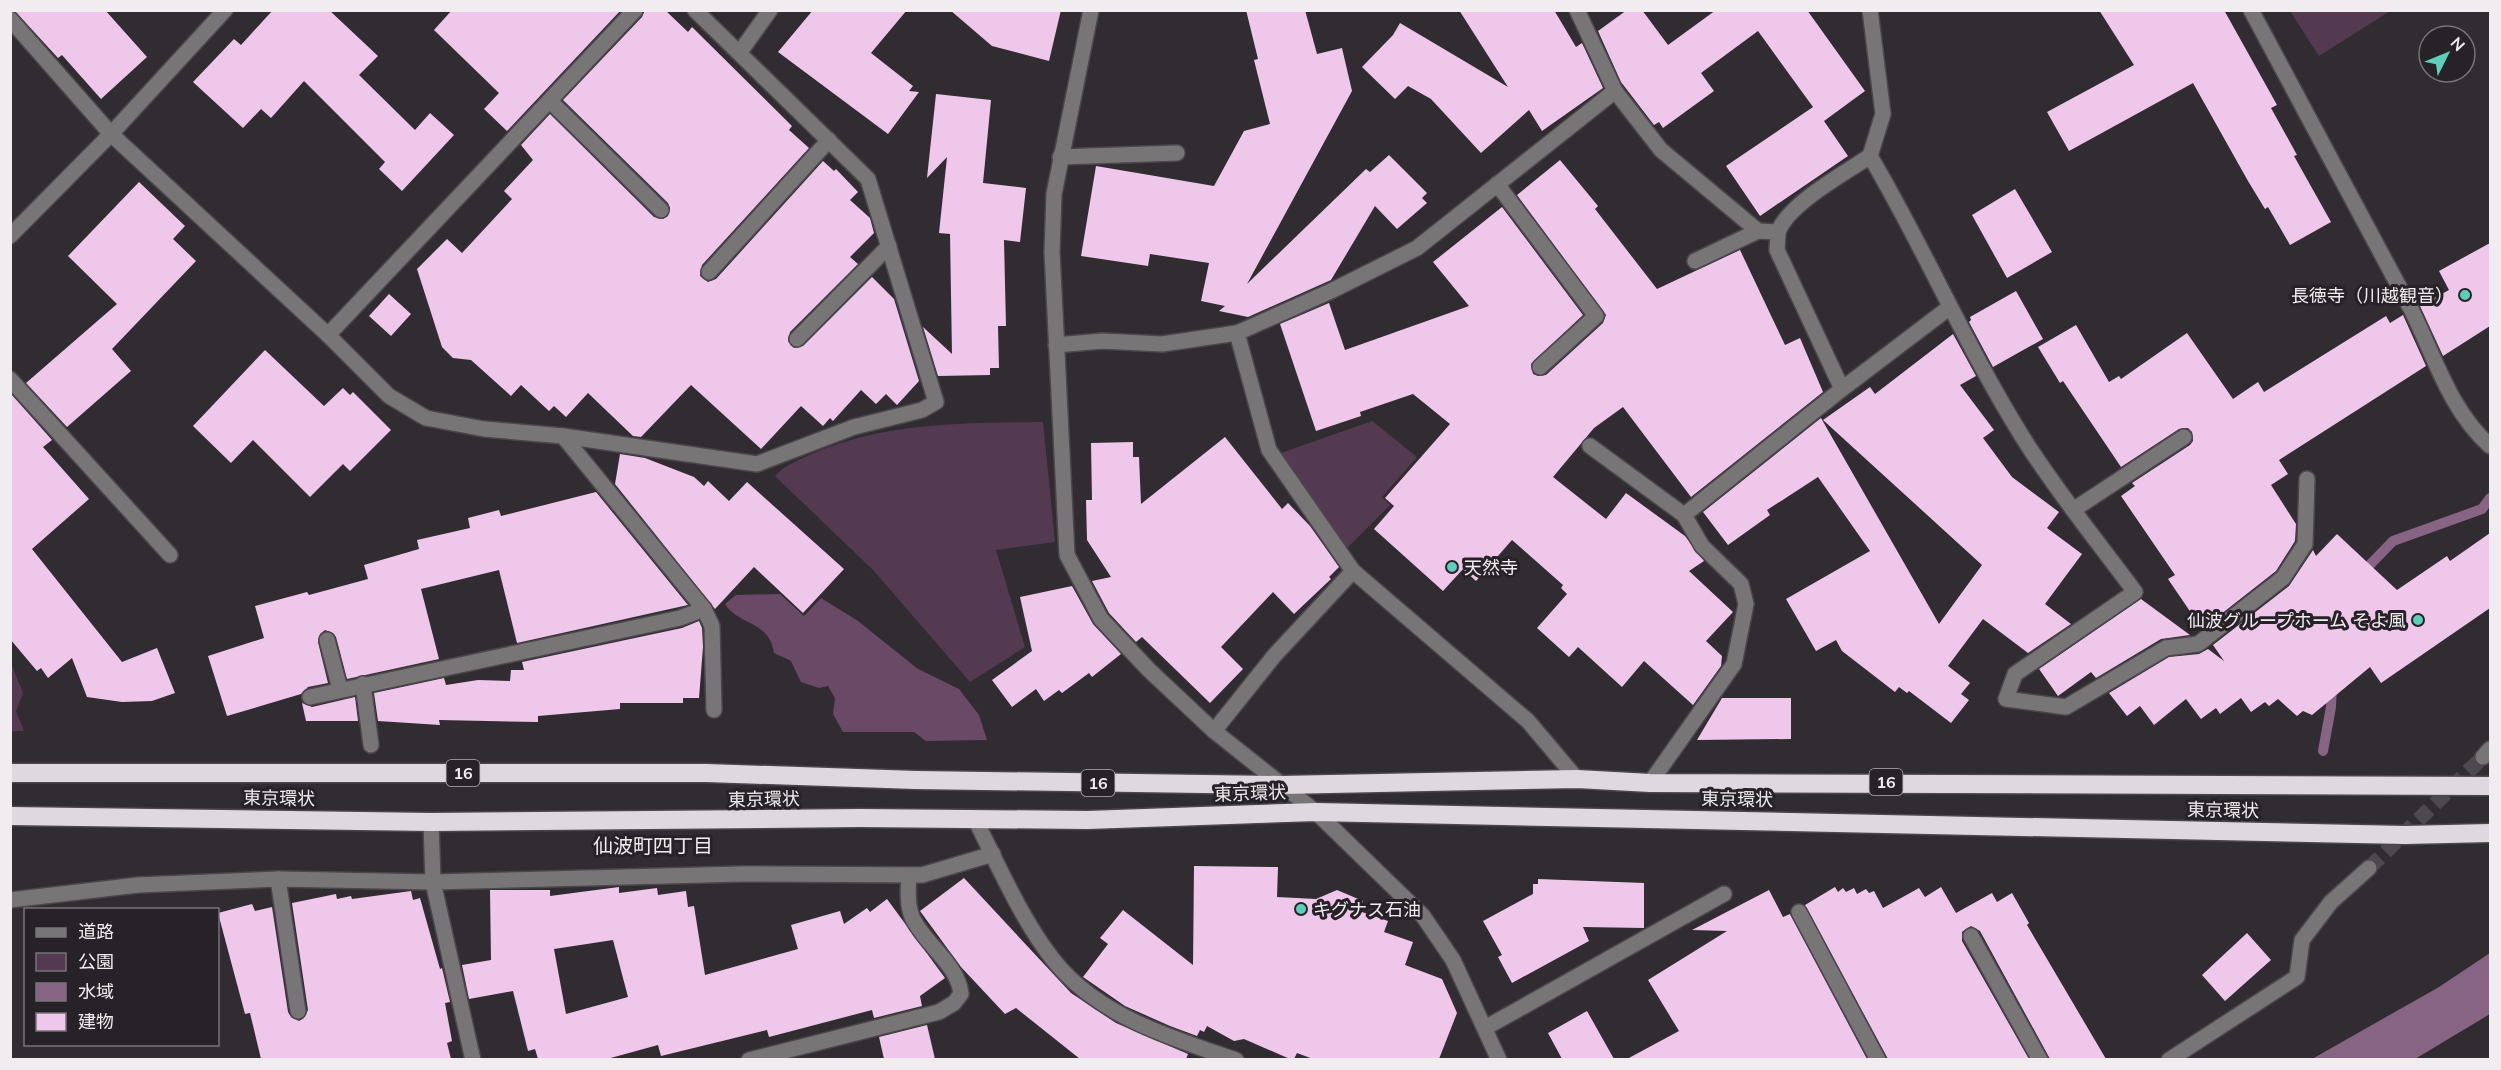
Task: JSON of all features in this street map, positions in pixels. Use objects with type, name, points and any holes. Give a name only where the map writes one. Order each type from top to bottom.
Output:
[{"type":"highway","name":"東京環状","points":[[10,772],[706,773],[927,780],[1281,785],[1577,779],[1650,783],[2490,786]]},
{"type":"highway","name":"東京環状","points":[[10,816],[431,822],[1088,820],[1316,812],[2405,835],[2487,833]]},
{"type":"street","points":[[11,233],[111,134],[225,10]]},
{"type":"street","points":[[328,335],[635,10]]},
{"type":"street","points":[[10,19],[111,134],[328,335],[389,396],[426,418],[484,429],[563,436],[757,464],[854,427],[922,410],[936,402],[868,179],[695,10]]},
{"type":"street","points":[[740,52],[770,10]]},
{"type":"street","points":[[1091,10],[1054,194],[1052,252],[1067,555],[1101,620],[1214,731],[1316,812],[1423,916],[1453,960],[1499,1059]]},
{"type":"street","points":[[1577,10],[1615,91],[1661,150],[1758,231]]},
{"type":"street","points":[[1842,388],[1777,250],[1778,232],[1782,223],[1795,209],[1870,156],[1883,114],[1869,19],[1870,10]]},
{"type":"street","points":[[2252,10],[2412,312],[2447,389],[2474,431],[2490,446]]},
{"type":"street","points":[[1056,345],[1102,341],[1162,344],[1237,333],[1331,291],[1417,248],[1615,91]]},
{"type":"street","points":[[550,101],[661,210]]},
{"type":"street","points":[[709,272],[829,140]]},
{"type":"street","points":[[1060,157],[1178,153]]},
{"type":"street","points":[[1870,156],[1909,222],[1950,307],[2025,440],[2073,510],[2135,592],[2015,675],[2006,699],[2066,707],[2166,648],[2198,644],[2283,578],[2305,544],[2307,479]]},
{"type":"street","points":[[1497,184],[1596,316],[1540,367]]},
{"type":"street","points":[[1695,261],[1758,231],[1778,232]]},
{"type":"street","points":[[797,339],[888,246]]},
{"type":"street","points":[[1684,515],[1842,388],[1950,307]]},
{"type":"street","points":[[1237,333],[1269,450],[1353,571],[1527,721],[1577,779]]},
{"type":"street","points":[[10,379],[170,555]]},
{"type":"street","points":[[563,436],[704,609],[712,626],[714,710]]},
{"type":"street","points":[[2073,510],[2184,437]]},
{"type":"street","points":[[1590,446],[1684,515],[1702,546],[1741,584],[1746,604],[1734,664],[1650,783]]},
{"type":"street","points":[[1214,731],[1274,656],[1353,571]]},
{"type":"street","points":[[310,697],[340,688],[680,618],[704,609]]},
{"type":"street","points":[[327,640],[340,688]]},
{"type":"street","points":[[363,684],[371,745]]},
{"type":"street","points":[[975,819],[1044,948],[1064,971],[1123,1016],[1164,1035],[1236,1059]]},
{"type":"street","points":[[431,822],[433,882],[473,1059]]},
{"type":"street","points":[[10,900],[138,885],[278,879],[433,882],[742,873],[909,876],[922,875],[993,854]]},
{"type":"street","points":[[2169,1059],[2303,974],[2302,940],[2331,902],[2369,868]]},
{"type":"street","points":[[749,1059],[939,1012],[954,1004],[961,994],[960,981],[928,943],[912,916],[908,895],[909,876]]},
{"type":"street","points":[[278,879],[298,1011]]},
{"type":"street","points":[[1485,1028],[1724,894]]},
{"type":"street","points":[[1799,912],[1878,1059]]},
{"type":"street","points":[[1971,936],[2040,1059]]},
{"type":"green space","points":[[2290,11],[2390,11],[2319,56]]},
{"type":"green space","points":[[1372,421],[1417,457],[1382,497],[1390,505],[1345,550],[1281,453]]},
{"type":"green space","points":[[1043,422],[1055,542],[996,550],[1025,647],[970,682],[874,571],[775,476],[788,465],[814,453],[870,435],[927,426]]},
{"type":"green space","points":[[10,661],[23,693],[16,711],[24,731],[11,731]]},
{"type":"shaded area","points":[[780,594],[804,616],[821,598],[858,621],[918,669],[959,689],[979,715],[987,740],[926,741],[914,732],[843,732],[833,714],[835,698],[828,686],[819,688],[801,682],[791,661],[774,653],[766,635],[731,611],[725,604],[736,595]]},
{"type":"water","points":[[2490,953],[2490,1014],[2415,1059],[2312,1059],[2439,987]]},
{"type":"building","points":[[14,10],[105,10],[147,57],[101,99],[62,55],[58,58]]},
{"type":"building","points":[[273,10],[329,10],[378,56],[359,75],[415,130],[430,113],[454,135],[402,191],[379,169],[385,162],[304,81],[271,118],[261,109],[243,128],[193,82],[234,39],[241,45]]},
{"type":"building","points":[[452,10],[621,10],[507,131],[484,109],[499,93],[434,30]]},
{"type":"building","points":[[645,10],[665,10],[688,32],[692,27],[792,126],[789,130],[809,148],[702,265],[700,276],[708,282],[716,279],[823,161],[834,171],[836,169],[858,192],[850,200],[870,218],[874,233],[850,257],[858,264],[790,332],[788,341],[794,348],[803,346],[872,277],[894,299],[919,381],[897,405],[886,394],[876,404],[861,390],[833,421],[830,418],[823,426],[801,406],[761,449],[691,385],[641,437],[633,436],[588,393],[566,417],[554,406],[549,411],[521,385],[511,396],[471,360],[453,358],[442,347],[417,269],[447,239],[462,253],[512,199],[504,191],[533,160],[521,145],[550,114],[654,217],[663,219],[668,216],[670,208],[668,203],[563,100],[642,17]]},
{"type":"building","points":[[813,10],[907,10],[871,53],[913,86],[909,91],[919,92],[888,134],[778,52]]},
{"type":"building","points":[[950,10],[1061,10],[1049,61],[992,46]]},
{"type":"building","points":[[1246,10],[1305,10],[1317,54],[1342,48],[1352,91],[1247,284],[1366,169],[1370,172],[1389,155],[1427,193],[1422,198],[1427,203],[1397,229],[1375,206],[1331,280],[1248,317],[1219,311],[1225,306],[1201,301],[1209,263],[1150,254],[1148,266],[1081,256],[1096,166],[1214,186],[1244,131],[1270,124],[1254,60],[1258,59]]},
{"type":"building","points":[[1459,10],[1554,10],[1576,47],[1582,43],[1603,88],[1542,131],[1529,110],[1481,153],[1431,99],[1408,86],[1395,99],[1362,67],[1393,35],[1400,23],[1508,87]]},
{"type":"building","points":[[1627,10],[1642,10],[1668,45],[1716,10],[1807,10],[1865,91],[1824,121],[1848,156],[1760,216],[1726,166],[1813,107],[1758,31],[1701,73],[1714,91],[1663,128],[1659,122],[1654,125],[1621,82],[1598,31]]},
{"type":"building","points":[[2099,10],[2224,10],[2277,105],[2271,108],[2297,155],[2294,156],[2331,222],[2290,245],[2268,207],[2265,209],[2248,181],[2193,83],[2069,151],[2047,112],[2134,65]]},
{"type":"building","points":[[936,94],[991,100],[983,183],[1026,188],[1020,242],[1004,240],[1006,326],[998,326],[999,368],[990,368],[990,375],[938,376],[923,327],[952,354],[950,234],[939,233],[947,157],[927,178]]},
{"type":"building","points":[[1560,160],[1598,206],[1595,209],[1657,289],[1740,250],[1785,345],[1800,338],[1823,392],[1691,497],[1623,407],[1594,428],[1553,477],[1606,519],[1626,493],[1685,536],[1704,561],[1689,571],[1733,612],[1706,641],[1722,656],[1721,666],[1693,705],[1644,661],[1622,687],[1578,647],[1569,657],[1537,628],[1567,594],[1561,588],[1563,585],[1512,540],[1476,581],[1463,569],[1443,591],[1374,529],[1394,506],[1385,498],[1450,424],[1413,394],[1360,412],[1361,416],[1316,431],[1280,324],[1329,303],[1345,350],[1469,306],[1433,262],[1502,207],[1583,315],[1531,364],[1533,374],[1546,375],[1603,323],[1606,315],[1517,195]]},
{"type":"building","points":[[139,182],[185,226],[173,239],[196,261],[112,349],[131,371],[67,427],[26,383],[117,304],[68,256]]},
{"type":"building","points":[[2015,189],[2052,252],[2007,278],[1972,215]]},
{"type":"building","name":"長徳寺（川越観音）","points":[[2490,243],[2490,326],[2443,356],[2420,306],[2449,290],[2439,271]]},
{"type":"building","points":[[2016,291],[2043,339],[1993,367],[1969,322],[1970,317]]},
{"type":"building","points":[[389,294],[411,314],[391,336],[369,316]]},
{"type":"building","points":[[2403,315],[2426,366],[2279,460],[2288,474],[2271,485],[2296,524],[2295,541],[2276,571],[2202,629],[2168,579],[2175,575],[2121,496],[2135,486],[2132,483],[2190,445],[2193,441],[2192,432],[2188,428],[2179,429],[2121,467],[2063,381],[2060,383],[2038,347],[2076,325],[2109,382],[2119,376],[2121,379],[2187,333],[2233,399],[2258,382],[2264,392],[2386,316],[2390,323]]},
{"type":"building","points":[[1953,334],[1976,376],[1960,385],[1994,430],[1983,438],[2012,477],[2059,512],[2047,528],[2082,554],[2045,604],[2071,624],[2028,653],[1983,619],[1948,666],[1970,683],[1961,694],[1969,700],[1951,723],[1909,691],[1907,693],[1899,687],[1895,692],[1842,651],[1836,640],[1816,651],[1786,599],[1870,551],[1818,477],[1767,510],[1770,515],[1728,545],[1703,512],[1821,418],[1939,624],[1982,565],[1823,420],[1870,387],[1875,394]]},
{"type":"building","points":[[265,350],[324,406],[343,388],[350,395],[353,392],[391,430],[350,471],[343,464],[310,497],[253,440],[231,463],[193,426]]},
{"type":"building","points":[[12,395],[52,440],[43,447],[89,499],[32,549],[122,662],[157,648],[175,693],[152,701],[122,702],[87,697],[72,658],[48,678],[41,668],[37,671],[10,639]]},
{"type":"building","points":[[1225,437],[1282,509],[1288,503],[1310,526],[1339,567],[1329,577],[1331,579],[1294,614],[1273,592],[1221,647],[1243,669],[1210,703],[1142,637],[1136,642],[1109,613],[1092,581],[1111,577],[1087,540],[1086,500],[1092,500],[1091,443],[1133,442],[1133,457],[1139,457],[1141,504]]},
{"type":"building","points":[[620,454],[645,458],[694,477],[704,486],[708,481],[729,501],[747,482],[844,569],[803,613],[754,567],[715,609],[615,484]]},
{"type":"building","points":[[596,492],[688,605],[517,643],[499,570],[421,589],[439,659],[347,679],[336,637],[325,630],[320,634],[318,642],[328,683],[308,687],[301,694],[227,716],[208,656],[264,638],[255,606],[307,592],[309,595],[368,579],[364,565],[419,549],[417,540],[470,528],[468,518],[499,510],[501,516]]},
{"type":"building","points":[[2490,533],[2490,608],[2381,683],[2370,667],[2312,715],[2303,711],[2297,716],[2278,699],[2269,706],[2265,702],[2251,712],[2241,698],[2220,714],[2216,708],[2201,719],[2186,699],[2154,725],[2140,706],[2127,716],[2109,693],[2169,657],[2199,654],[2208,649],[2224,661],[2213,645],[2289,586],[2313,550],[2316,556],[2337,534],[2397,590],[2447,556],[2450,561]]},
{"type":"building","points":[[1072,586],[1093,624],[1121,654],[1092,677],[1089,673],[1062,693],[1059,690],[1044,701],[1036,689],[1012,707],[992,680],[1032,651],[1020,597]]},
{"type":"building","points":[[2141,599],[2190,635],[2161,639],[2096,678],[2091,672],[2058,696],[2039,669]]},
{"type":"building","points":[[699,621],[702,628],[703,647],[699,698],[683,698],[683,703],[620,703],[620,709],[538,716],[538,722],[439,720],[440,725],[378,721],[374,693],[444,678],[446,685],[478,680],[510,681],[511,670],[524,670],[522,662],[682,628]]},
{"type":"building","points":[[355,697],[358,721],[306,721],[302,703],[312,707]]},
{"type":"building","points":[[1722,698],[1791,698],[1791,739],[1697,740]]},
{"type":"building","points":[[1194,866],[1278,867],[1277,897],[1316,899],[1337,890],[1363,901],[1359,911],[1388,921],[1384,932],[1413,942],[1405,965],[1442,979],[1457,1013],[1439,1059],[1313,1059],[1297,1053],[1294,1059],[1290,1059],[1244,1039],[1234,1041],[1207,1026],[1204,1032],[1200,1030],[1197,1036],[1170,1026],[1125,1006],[1083,977],[1108,944],[1100,938],[1123,910],[1193,965]]},
{"type":"building","points":[[964,878],[1071,993],[1116,1023],[1188,1054],[1186,1059],[1080,1059],[1016,1008],[1005,1014],[961,967],[920,911]]},
{"type":"building","points":[[1538,879],[1644,883],[1644,928],[1583,927],[1589,941],[1512,983],[1498,957],[1502,955],[1483,921],[1533,894],[1533,884],[1538,884]]},
{"type":"building","points":[[619,887],[619,893],[657,888],[658,895],[686,891],[688,907],[694,906],[705,975],[798,949],[791,925],[840,911],[844,924],[867,908],[870,912],[887,899],[945,978],[920,996],[922,1006],[874,1018],[872,1010],[769,1037],[767,1030],[661,1056],[658,1045],[607,1059],[538,1059],[535,1049],[528,1051],[513,991],[469,999],[462,965],[491,960],[490,890],[550,890],[550,896]],"holes":[[[613,940],[628,997],[566,1014],[554,949]]]},
{"type":"building","points":[[1835,887],[1838,892],[1843,888],[1846,892],[1854,888],[1857,894],[1866,889],[1869,893],[1874,891],[1883,908],[1919,888],[1925,897],[1941,887],[1956,913],[1992,893],[1997,902],[2012,893],[2029,923],[2027,925],[2106,1059],[2050,1059],[1980,931],[1971,926],[1962,932],[1962,941],[2029,1059],[1888,1059],[1805,905]]},
{"type":"building","points":[[1769,890],[1783,917],[1790,914],[1867,1059],[1627,1059],[1679,1031],[1648,980],[1727,931],[1692,930]]},
{"type":"building","points":[[411,891],[413,900],[420,898],[450,1002],[445,1003],[452,1041],[447,1043],[451,1059],[261,1059],[250,1013],[245,1014],[219,913],[252,904],[255,911],[272,907],[288,1012],[291,1017],[299,1021],[304,1018],[308,1010],[292,903],[336,894],[337,899],[351,896],[352,899]]},
{"type":"building","points":[[2247,933],[2271,960],[2225,1001],[2202,975]]},
{"type":"building","points":[[1587,1011],[1614,1059],[1562,1059],[1548,1033]]},
{"type":"building","points":[[927,1025],[935,1059],[884,1059],[879,1037]]},
{"type":"waterway","points":[[2360,575],[2393,541],[2482,509],[2490,498]]},
{"type":"waterway","points":[[2323,751],[2331,707],[2332,685]]},
{"type":"tunnel","points":[[2369,868],[2483,757]]},
{"type":"place","name":"長徳寺（川越観音）","points":[[2465,295]]},
{"type":"place","name":"天然寺","points":[[1452,567]]},
{"type":"place","name":"仙波グループホーム そよ風","points":[[2418,620]]},
{"type":"place","name":"キグナス石油","points":[[1301,909]]},
{"type":"district","name":"仙波町四丁目","points":[[653,845]]}]
